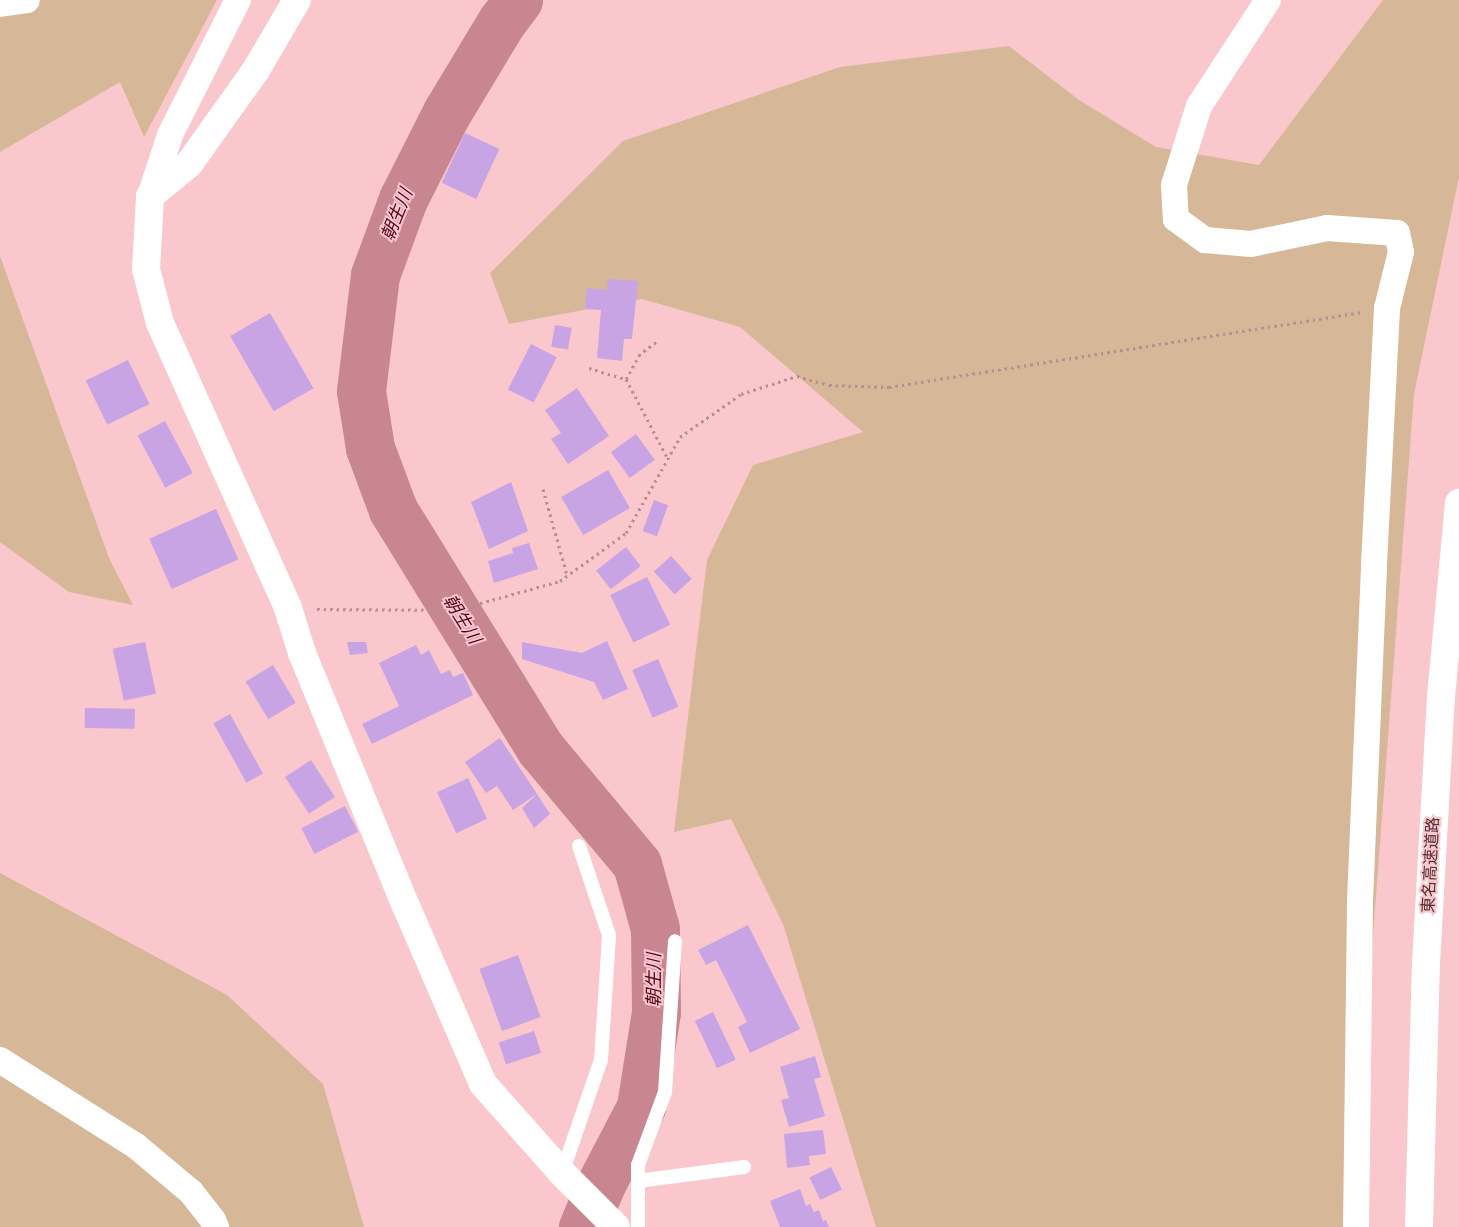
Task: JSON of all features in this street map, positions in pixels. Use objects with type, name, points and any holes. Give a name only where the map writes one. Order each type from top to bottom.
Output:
[{"type":"main road","points":[[298,0],[256,70],[189,164],[150,196],[146,269],[160,323],[288,608],[302,653],[406,906],[484,1084],[562,1172],[616,1227]]},
{"type":"main road","name":"東名高速道路","points":[[1419,1227],[1426,964],[1440,697],[1459,503]]},
{"type":"street","points":[[0,4],[27,0]]},
{"type":"street","points":[[150,196],[170,135],[238,0]]},
{"type":"street","points":[[1268,0],[1199,106],[1174,185],[1176,219],[1204,240],[1251,244],[1326,228],[1397,232],[1401,252],[1387,308],[1360,902],[1356,1227]]},
{"type":"street","points":[[0,1060],[136,1146],[191,1192],[213,1220],[216,1227]]},
{"type":"lane","points":[[562,1172],[601,1060],[609,935],[579,846]]},
{"type":"lane","points":[[638,1227],[638,1165],[665,1092],[675,941]]},
{"type":"lane","points":[[638,1182],[744,1167]]},
{"type":"path","points":[[288,608],[455,610],[560,581],[626,533],[680,437],[741,394],[797,376],[829,385],[889,387],[1387,308]]},
{"type":"path","points":[[626,380],[640,354],[656,342]]},
{"type":"path","points":[[589,368],[626,380],[668,458]]},
{"type":"path","points":[[543,489],[567,575]]},
{"type":"shaded area","points":[[0,0],[217,0],[144,137],[120,82],[0,152]]},
{"type":"shaded area","points":[[1383,0],[1459,0],[1459,177],[1414,394],[1351,1227],[876,1227],[783,924],[731,819],[674,832],[707,560],[753,465],[863,432],[740,327],[642,299],[509,324],[490,273],[623,141],[840,67],[1009,46],[1079,100],[1156,147],[1259,165]]},
{"type":"shaded area","points":[[0,256],[109,558],[133,605],[69,592],[0,542]]},
{"type":"shaded area","points":[[0,873],[227,995],[323,1084],[364,1227],[0,1227]]},
{"type":"building","points":[[465,133],[499,149],[476,199],[442,183]]},
{"type":"building","points":[[608,279],[638,281],[632,339],[624,339],[622,361],[597,358],[601,310],[585,309],[587,288],[607,290]]},
{"type":"building","points":[[270,313],[314,388],[274,411],[230,336]]},
{"type":"building","points":[[555,325],[572,328],[568,350],[551,347]]},
{"type":"building","points":[[531,344],[557,357],[534,403],[508,389]]},
{"type":"building","points":[[128,360],[149,404],[107,425],[86,381]]},
{"type":"building","points":[[577,388],[609,436],[568,464],[551,439],[561,433],[545,410]]},
{"type":"building","points":[[165,421],[193,473],[165,488],[138,436]]},
{"type":"building","points":[[636,434],[655,460],[630,478],[611,452]]},
{"type":"building","points":[[608,470],[630,508],[583,535],[561,497]]},
{"type":"building","points":[[511,482],[528,531],[489,549],[471,502]]},
{"type":"building","points":[[654,500],[668,505],[657,536],[643,531]]},
{"type":"building","points":[[216,509],[238,559],[172,589],[149,539]]},
{"type":"building","points":[[529,543],[538,569],[494,583],[488,561],[513,553],[512,548]]},
{"type":"building","points":[[626,547],[641,566],[611,589],[596,570]]},
{"type":"building","points":[[671,556],[692,579],[675,594],[654,571]]},
{"type":"building","points":[[647,577],[670,625],[633,643],[610,595]]},
{"type":"building","points":[[607,641],[628,689],[603,700],[594,682],[522,659],[522,642],[582,653]]},
{"type":"building","points":[[145,642],[156,694],[124,701],[113,649]]},
{"type":"building","points":[[347,642],[366,642],[368,653],[350,655]]},
{"type":"building","points":[[416,645],[421,655],[429,650],[441,674],[450,670],[453,677],[463,673],[473,695],[372,744],[362,724],[399,706],[379,663]]},
{"type":"building","points":[[658,659],[678,707],[653,718],[632,670]]},
{"type":"building","points":[[273,665],[296,703],[268,719],[246,681]]},
{"type":"building","points":[[85,708],[135,709],[135,729],[85,728]]},
{"type":"building","points":[[230,714],[263,773],[246,783],[213,723]]},
{"type":"building","points":[[500,738],[537,794],[513,810],[497,786],[486,793],[465,762]]},
{"type":"building","points":[[311,760],[335,797],[309,814],[285,777]]},
{"type":"building","points":[[468,778],[487,819],[456,833],[437,792]]},
{"type":"building","points":[[537,794],[550,814],[534,828],[522,808]]},
{"type":"building","points":[[345,806],[358,832],[315,854],[301,828]]},
{"type":"building","points":[[748,925],[800,1029],[750,1053],[738,1027],[747,1022],[716,960],[706,965],[698,950]]},
{"type":"building","points":[[518,955],[541,1017],[502,1031],[479,969]]},
{"type":"building","points":[[713,1012],[735,1058],[735,1060],[717,1068],[695,1021]]},
{"type":"building","points":[[534,1031],[541,1053],[506,1064],[499,1042]]},
{"type":"building","points":[[815,1056],[821,1077],[814,1079],[825,1116],[789,1127],[781,1100],[789,1098],[780,1067]]},
{"type":"building","points":[[823,1130],[826,1154],[809,1156],[810,1165],[787,1168],[784,1134]]},
{"type":"building","points":[[831,1167],[842,1189],[820,1200],[809,1178]]},
{"type":"building","points":[[800,1189],[806,1206],[810,1204],[814,1212],[819,1210],[823,1221],[826,1220],[829,1227],[780,1227],[770,1201]]},
{"type":"waterway","name":"朝生川","points":[[518,0],[502,21],[447,112],[403,199],[375,275],[361,391],[370,448],[393,510],[540,748],[637,864],[655,929],[656,1012],[641,1107],[601,1184],[583,1227]]}]
